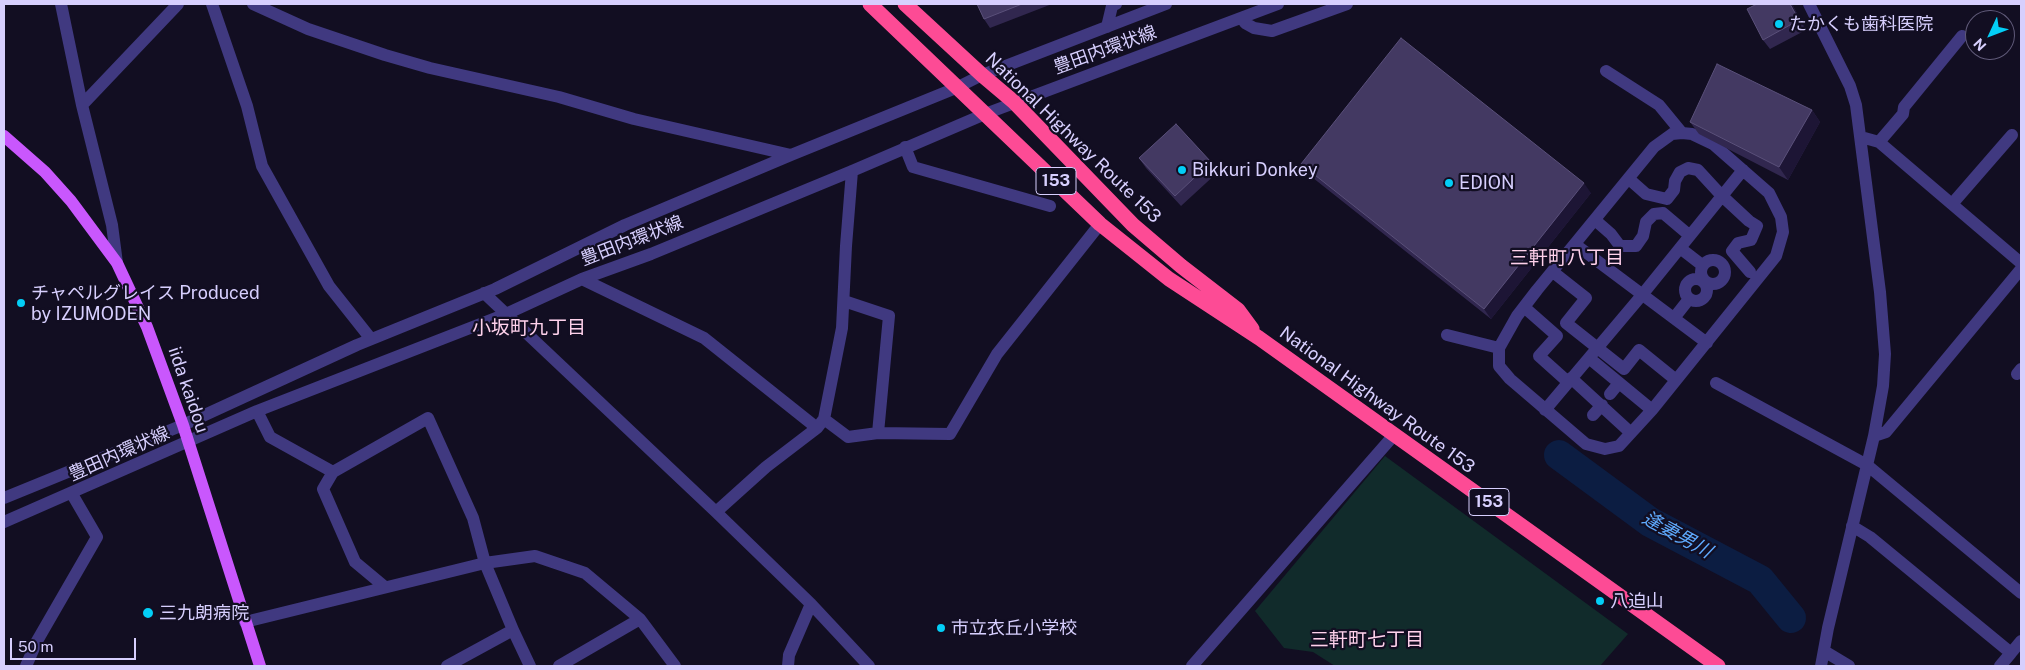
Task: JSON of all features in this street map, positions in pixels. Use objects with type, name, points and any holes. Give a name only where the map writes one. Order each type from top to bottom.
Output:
[{"type":"highway","name":"National Highway Route 153","points":[[870,4],[1100,224],[1169,278],[1259,338],[1718,666]]},
{"type":"highway","name":"National Highway Route 153","points":[[909,5],[982,75],[1014,102],[1133,225],[1181,266],[1238,310],[1259,338]]},
{"type":"main road","name":"iida kaidou","points":[[4,136],[45,172],[71,201],[117,263],[147,326],[183,425],[260,666]]},
{"type":"street","points":[[61,4],[82,106],[112,225],[117,263]]},
{"type":"street","points":[[82,106],[178,4]]},
{"type":"street","points":[[212,4],[247,106],[262,166],[329,286],[371,339]]},
{"type":"street","points":[[253,4],[308,29],[430,68],[560,97],[634,119],[790,155]]},
{"type":"street","points":[[1107,27],[1112,6],[1116,4]]},
{"type":"street","name":"豊田内環状線","points":[[4,498],[183,425],[371,339],[484,293],[625,225],[790,155],[956,88],[982,75],[1166,4]]},
{"type":"street","name":"豊田内環状線","points":[[4,522],[72,494],[257,411],[506,314],[582,279],[650,254],[1014,102],[1278,4]]},
{"type":"street","points":[[1244,17],[1245,23],[1254,28],[1272,31],[1347,4]]},
{"type":"street","points":[[1809,4],[1850,86],[1856,105],[1880,292],[1885,354],[1883,386],[1874,436],[1828,628],[1821,666]]},
{"type":"street","points":[[1880,142],[1903,114],[1904,107],[1962,36]]},
{"type":"street","points":[[1606,71],[1659,106],[1682,133]]},
{"type":"street","points":[[1682,133],[1692,134],[1713,144],[1769,193],[1781,217],[1783,232],[1776,256],[1652,410],[1619,446],[1605,449],[1586,444],[1510,379],[1499,366],[1499,348],[1524,307],[1654,147],[1672,134],[1682,133]]},
{"type":"street","points":[[1952,204],[2012,135]]},
{"type":"street","points":[[1861,137],[1880,142],[2021,263]]},
{"type":"street","points":[[905,148],[912,167],[1050,206]]},
{"type":"street","points":[[1629,179],[1646,194],[1667,199],[1674,190],[1675,181],[1680,172],[1688,168],[1698,170],[1721,195],[1757,226],[1751,240],[1738,243],[1732,251],[1750,272]]},
{"type":"street","points":[[1545,410],[1642,295],[1743,170]]},
{"type":"street","points":[[716,512],[766,467],[821,424],[842,328],[852,171]]},
{"type":"street","points":[[1595,220],[1611,234],[1620,246],[1636,246],[1643,236],[1646,222],[1654,214],[1663,213],[1689,235]]},
{"type":"street","points":[[582,279],[704,338],[821,424],[848,436],[878,433],[950,434],[997,354],[1100,224]]},
{"type":"street","points":[[1576,245],[1707,343]]},
{"type":"street","points":[[1680,248],[1702,265]]},
{"type":"street","points":[[1674,318],[1689,299],[1685,293],[1688,283],[1694,279],[1705,282],[1713,284],[1723,278],[1724,270],[1720,263],[1713,260],[1702,265],[1701,276],[1705,282]]},
{"type":"street","points":[[1874,436],[1886,432],[2021,269]]},
{"type":"street","points":[[1553,272],[1586,298],[1566,323],[1624,369],[1639,350],[1676,380]]},
{"type":"street","points":[[484,293],[811,604],[869,666]]},
{"type":"street","points":[[844,301],[890,316],[878,433]]},
{"type":"street","points":[[1524,307],[1557,336],[1539,356],[1602,405],[1632,432]]},
{"type":"street","points":[[1447,335],[1499,348]]},
{"type":"street","points":[[1589,358],[1652,410]]},
{"type":"street","points":[[1610,394],[1619,383]]},
{"type":"street","points":[[1716,383],[1867,465],[2021,593]]},
{"type":"street","points":[[1593,415],[1602,405]]},
{"type":"street","points":[[257,411],[270,437],[333,472]]},
{"type":"street","points":[[384,587],[355,562],[323,489],[333,472],[428,418],[473,518],[485,563],[512,630],[530,666]]},
{"type":"street","points":[[1192,666],[1394,435]]},
{"type":"street","points":[[26,666],[37,641],[97,537],[72,494]]},
{"type":"street","points":[[1852,526],[1870,537],[2011,652]]},
{"type":"street","points":[[245,622],[485,563],[536,556],[585,573],[640,620],[675,666]]},
{"type":"street","points":[[788,666],[789,655],[811,604]]},
{"type":"street","points":[[560,666],[640,620]]},
{"type":"street","points":[[447,666],[512,630]]},
{"type":"street","points":[[2000,666],[2021,641]]},
{"type":"street","points":[[1824,651],[1848,666]]},
{"type":"green space","points":[[1385,456],[1628,634],[1600,666],[1335,666],[1313,652],[1284,648],[1255,611]]},
{"type":"building","points":[[977,4],[1022,4],[984,19]]},
{"type":"building","name":"たかくも歯科医院","points":[[1757,4],[1790,4],[1799,20],[1763,40],[1747,9]]},
{"type":"building","name":"EDION","points":[[1401,38],[1584,183],[1484,309],[1301,164]]},
{"type":"building","points":[[1717,64],[1812,110],[1779,167],[1690,122]]},
{"type":"building","name":"Bikkuri Donkey","points":[[1176,124],[1211,162],[1175,196],[1139,158]]},
{"type":"waterway","name":"逢妻男川","points":[[1559,455],[1650,522],[1760,580],[1791,618]]},
{"type":"place","name":"たかくも歯科医院","points":[[1779,24]]},
{"type":"place","name":"Bikkuri Donkey","points":[[1182,170]]},
{"type":"place","name":"EDION","points":[[1449,183]]},
{"type":"place","name":"チャペルグレイス Produced by IZUMODEN","points":[[21,303]]},
{"type":"place","name":"八迫山","points":[[1600,601]]},
{"type":"place","name":"三九朗病院","points":[[148,613]]},
{"type":"place","name":"市立衣丘小学校","points":[[941,628]]},
{"type":"district","name":"三軒町八丁目","points":[[1567,258]]},
{"type":"district","name":"小坂町九丁目","points":[[529,328]]},
{"type":"district","name":"三軒町七丁目","points":[[1367,640]]}]
